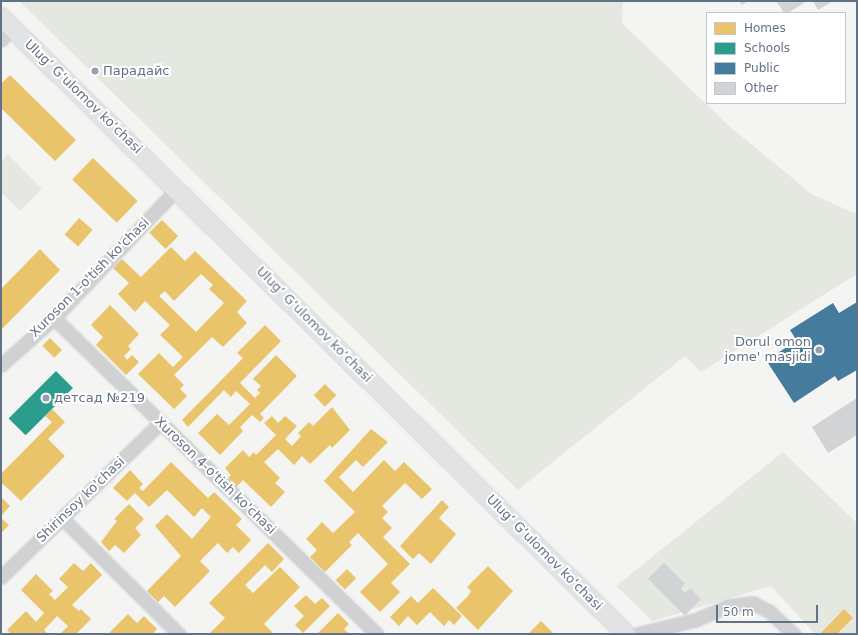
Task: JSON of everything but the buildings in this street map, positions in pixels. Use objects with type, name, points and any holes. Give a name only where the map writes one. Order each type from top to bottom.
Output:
[{"type":"main road","name":"Ulugʻ Gʻulomov koʻchasi","points":[[3,29],[174,192],[626,634]]},
{"type":"main road","name":"Ulugʻ Gʻulomov koʻchasi","points":[[174,192],[618,634]]},
{"type":"street","name":"Хuroson 1-o'tish ko'chasi","points":[[2,363],[54,318],[174,192]]},
{"type":"street","name":"Xuroson 4-o'tish ko'chasi","points":[[54,318],[377,634]]},
{"type":"street","name":"Shirinsoy ko'chasi","points":[[1,577],[160,423]]},
{"type":"street","points":[[62,518],[179,634]]},
{"type":"street","points":[[637,634],[696,620],[728,606],[753,603],[769,611],[794,634]]},
{"type":"shaded area","points":[[19,1],[623,1],[622,23],[729,126],[813,195],[857,214],[857,274],[701,372],[685,356],[518,490]]},
{"type":"shaded area","points":[[8,154],[42,189],[20,211],[1,192],[1,161]]},
{"type":"shaded area","points":[[783,452],[857,523],[857,634],[815,634],[771,586],[652,621],[616,586]]},
{"type":"place","name":"Парадайс","points":[[95,71]]},
{"type":"place","name":"Dorul omon jome' masjidi","points":[[819,350]]},
{"type":"place","name":"детсад №219","points":[[46,398]]}]
